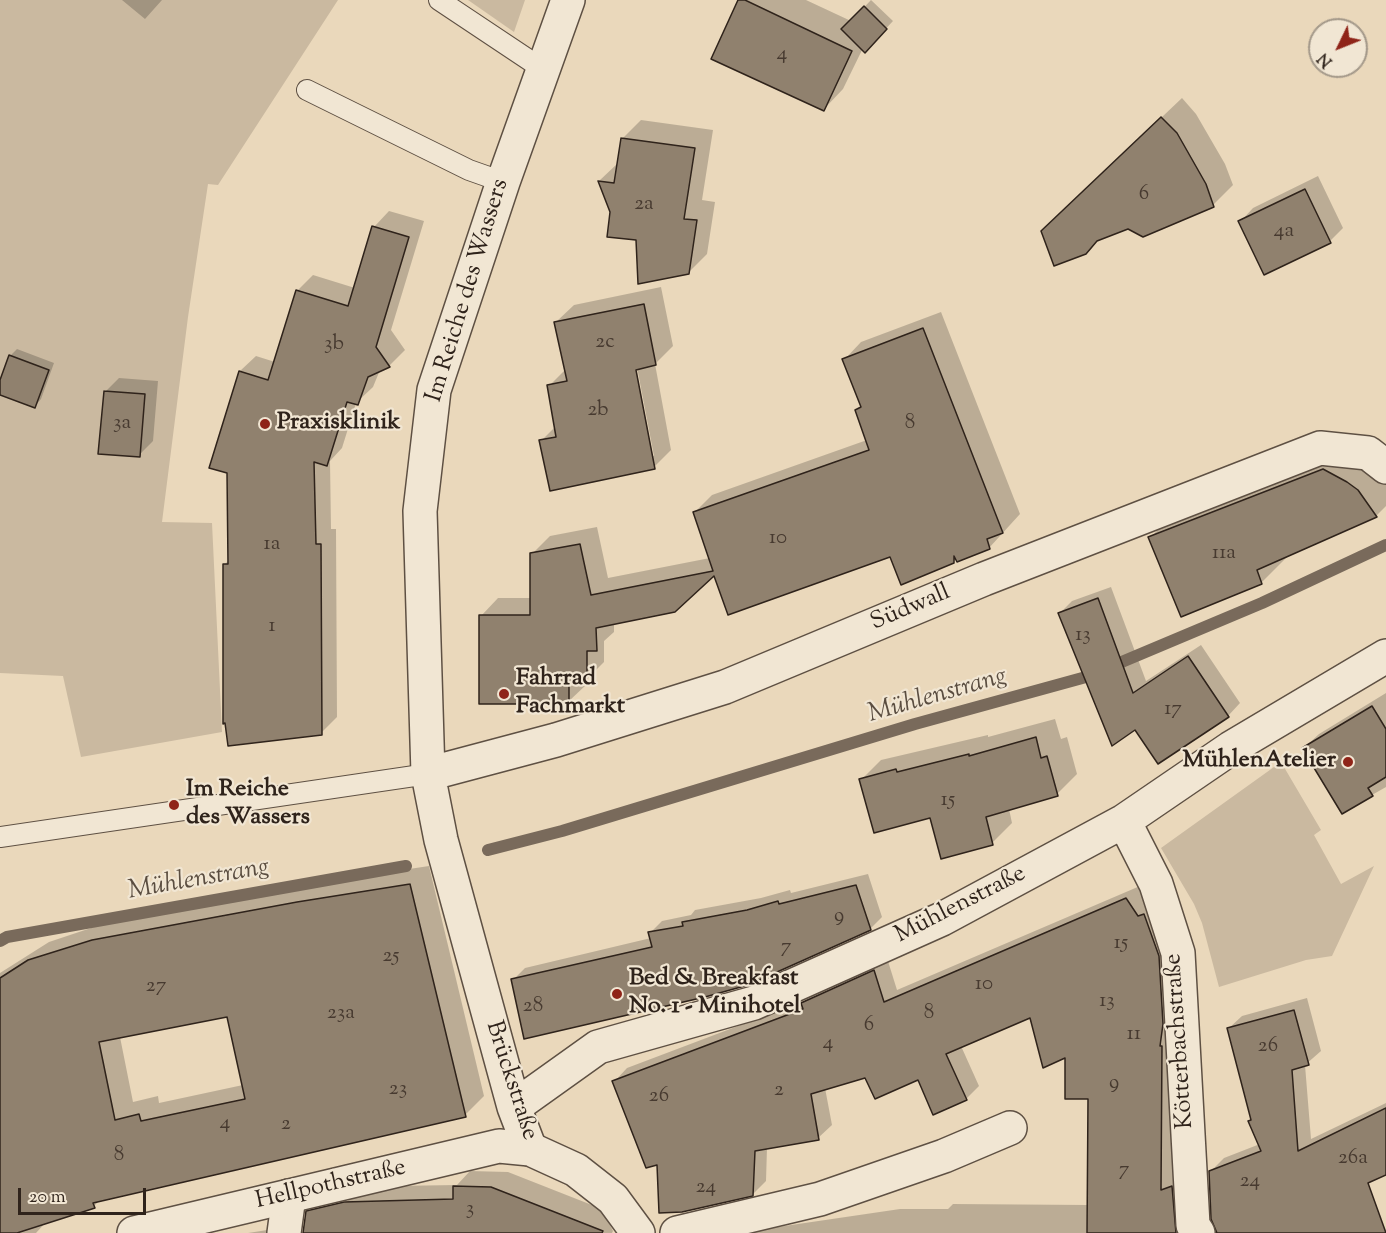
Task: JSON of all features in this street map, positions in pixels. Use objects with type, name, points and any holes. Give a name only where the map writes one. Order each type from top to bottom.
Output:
[{"type":"street","name":"Im Reiche des Wassers","points":[[452,878],[441,840],[428,774],[420,511],[434,390],[503,182],[568,0]]},
{"type":"street","name":"Südwall","points":[[428,774],[556,740],[725,687],[984,579],[1320,448],[1368,453],[1386,467]]},
{"type":"street","name":"Mühlenstraße","points":[[514,1107],[598,1047],[754,1003],[942,919],[1124,821],[1231,748],[1386,656]]},
{"type":"street","name":"Kötterbachstraße","points":[[1124,821],[1156,884],[1178,952],[1193,1225],[1198,1233]]},
{"type":"street","name":"Brückstraße","points":[[452,878],[514,1107],[530,1149],[576,1170],[604,1191],[614,1199],[638,1233]]},
{"type":"street","points":[[676,1233],[820,1199],[944,1156],[1010,1128]]},
{"type":"street","name":"Hellpothstraße","points":[[134,1233],[500,1146],[530,1149]]},
{"type":"street","points":[[284,1233],[288,1196]]},
{"type":"lane","points":[[439,0],[544,70]]},
{"type":"lane","points":[[307,90],[469,170],[503,182]]},
{"type":"lane","points":[[0,837],[428,774]]},
{"type":"shaded area","points":[[0,0],[338,0],[218,185],[208,184],[188,317],[162,522],[212,523],[222,732],[81,757],[63,676],[0,673]]},
{"type":"shaded area","points":[[468,0],[525,0],[514,32]]},
{"type":"shaded area","points":[[1281,762],[1321,830],[1314,835],[1341,884],[1374,866],[1332,956],[1306,960],[1219,987],[1202,923],[1194,904],[1161,848]]},
{"type":"building","points":[[738,0],[745,0],[852,51],[824,111],[711,59]]},
{"type":"building","points":[[864,6],[887,29],[865,53],[841,29]]},
{"type":"building","points":[[1161,117],[1177,133],[1206,184],[1214,207],[1143,237],[1128,229],[1097,241],[1086,254],[1054,266],[1041,231]]},
{"type":"building","points":[[621,138],[695,148],[684,219],[697,220],[689,274],[638,284],[636,240],[607,237],[610,212],[598,181],[614,183]]},
{"type":"building","points":[[1305,189],[1331,243],[1264,275],[1238,221]]},
{"type":"building","points":[[372,226],[409,237],[376,347],[390,367],[368,377],[358,405],[347,402],[327,466],[314,462],[316,544],[321,544],[322,735],[228,746],[225,723],[223,724],[223,564],[228,564],[227,473],[209,468],[239,371],[268,380],[296,290],[348,306]]},
{"type":"building","points":[[644,304],[656,365],[636,370],[655,469],[550,491],[539,440],[556,437],[547,385],[567,381],[554,322]]},
{"type":"building","points":[[923,328],[1003,533],[987,539],[990,549],[957,562],[954,556],[954,563],[901,585],[890,557],[728,615],[714,576],[675,612],[596,628],[597,651],[587,651],[587,681],[569,681],[569,704],[479,704],[479,615],[530,615],[530,553],[580,544],[591,595],[713,571],[693,512],[869,450],[855,410],[861,407],[842,359]]},
{"type":"building","points":[[9,355],[49,370],[35,408],[0,395],[0,380]]},
{"type":"building","points":[[104,391],[145,394],[140,457],[98,454]]},
{"type":"building","points":[[1323,469],[1358,490],[1377,517],[1257,570],[1262,584],[1181,617],[1148,537]]},
{"type":"building","points":[[1098,598],[1133,693],[1188,656],[1229,717],[1158,764],[1135,730],[1112,746],[1058,613]]},
{"type":"building","name":"MühlenAtelier","points":[[1372,706],[1386,729],[1386,777],[1368,788],[1373,796],[1342,814],[1302,748]]},
{"type":"building","points":[[1036,737],[1041,758],[1047,756],[1058,796],[986,817],[993,845],[941,859],[930,818],[874,833],[859,779],[896,769],[897,772],[969,754],[969,756]]},
{"type":"building","points":[[410,884],[466,1117],[93,1203],[95,1208],[17,1233],[0,1233],[0,978],[28,960],[92,940],[297,902]],"holes":[[[227,1017],[245,1099],[141,1121],[139,1114],[115,1120],[99,1042]]]},
{"type":"building","points":[[856,885],[871,930],[748,985],[524,1039],[511,979],[652,947],[648,932],[683,926],[682,922],[747,910],[778,901],[779,904]]},
{"type":"building","points":[[1126,898],[1138,916],[1144,914],[1159,956],[1163,1024],[1160,1046],[1162,1046],[1161,1190],[1172,1186],[1176,1233],[1087,1233],[1088,1099],[1065,1099],[1065,1058],[1043,1068],[1030,1018],[946,1054],[967,1100],[933,1115],[918,1080],[875,1099],[865,1078],[811,1094],[819,1140],[755,1151],[753,1196],[682,1212],[659,1213],[657,1165],[646,1168],[612,1081],[803,1009],[801,1003],[874,970],[884,1002]]},
{"type":"building","points":[[1294,1010],[1309,1065],[1292,1070],[1298,1151],[1386,1108],[1386,1175],[1368,1183],[1386,1233],[1217,1233],[1211,1219],[1209,1171],[1261,1151],[1248,1121],[1251,1120],[1227,1028]]},
{"type":"building","points":[[453,1186],[491,1187],[603,1231],[602,1233],[303,1233],[306,1211],[344,1202],[453,1199]]},
{"type":"waterway","name":"Mühlenstrang","points":[[488,850],[562,831],[915,724],[1086,677],[1262,603],[1386,545]]},
{"type":"waterway","name":"Mühlenstrang","points":[[0,941],[7,937],[406,866]]},
{"type":"place","name":"Praxisklinik","points":[[265,424]]},
{"type":"place","name":"Fahrrad Fachmarkt","points":[[504,694]]},
{"type":"place","name":"MühlenAtelier","points":[[1348,762]]},
{"type":"place","name":"Im Reiche des Wassers","points":[[174,805]]},
{"type":"place","name":"Bed & Breakfast No. 1 - Minihotel","points":[[617,994]]}]
